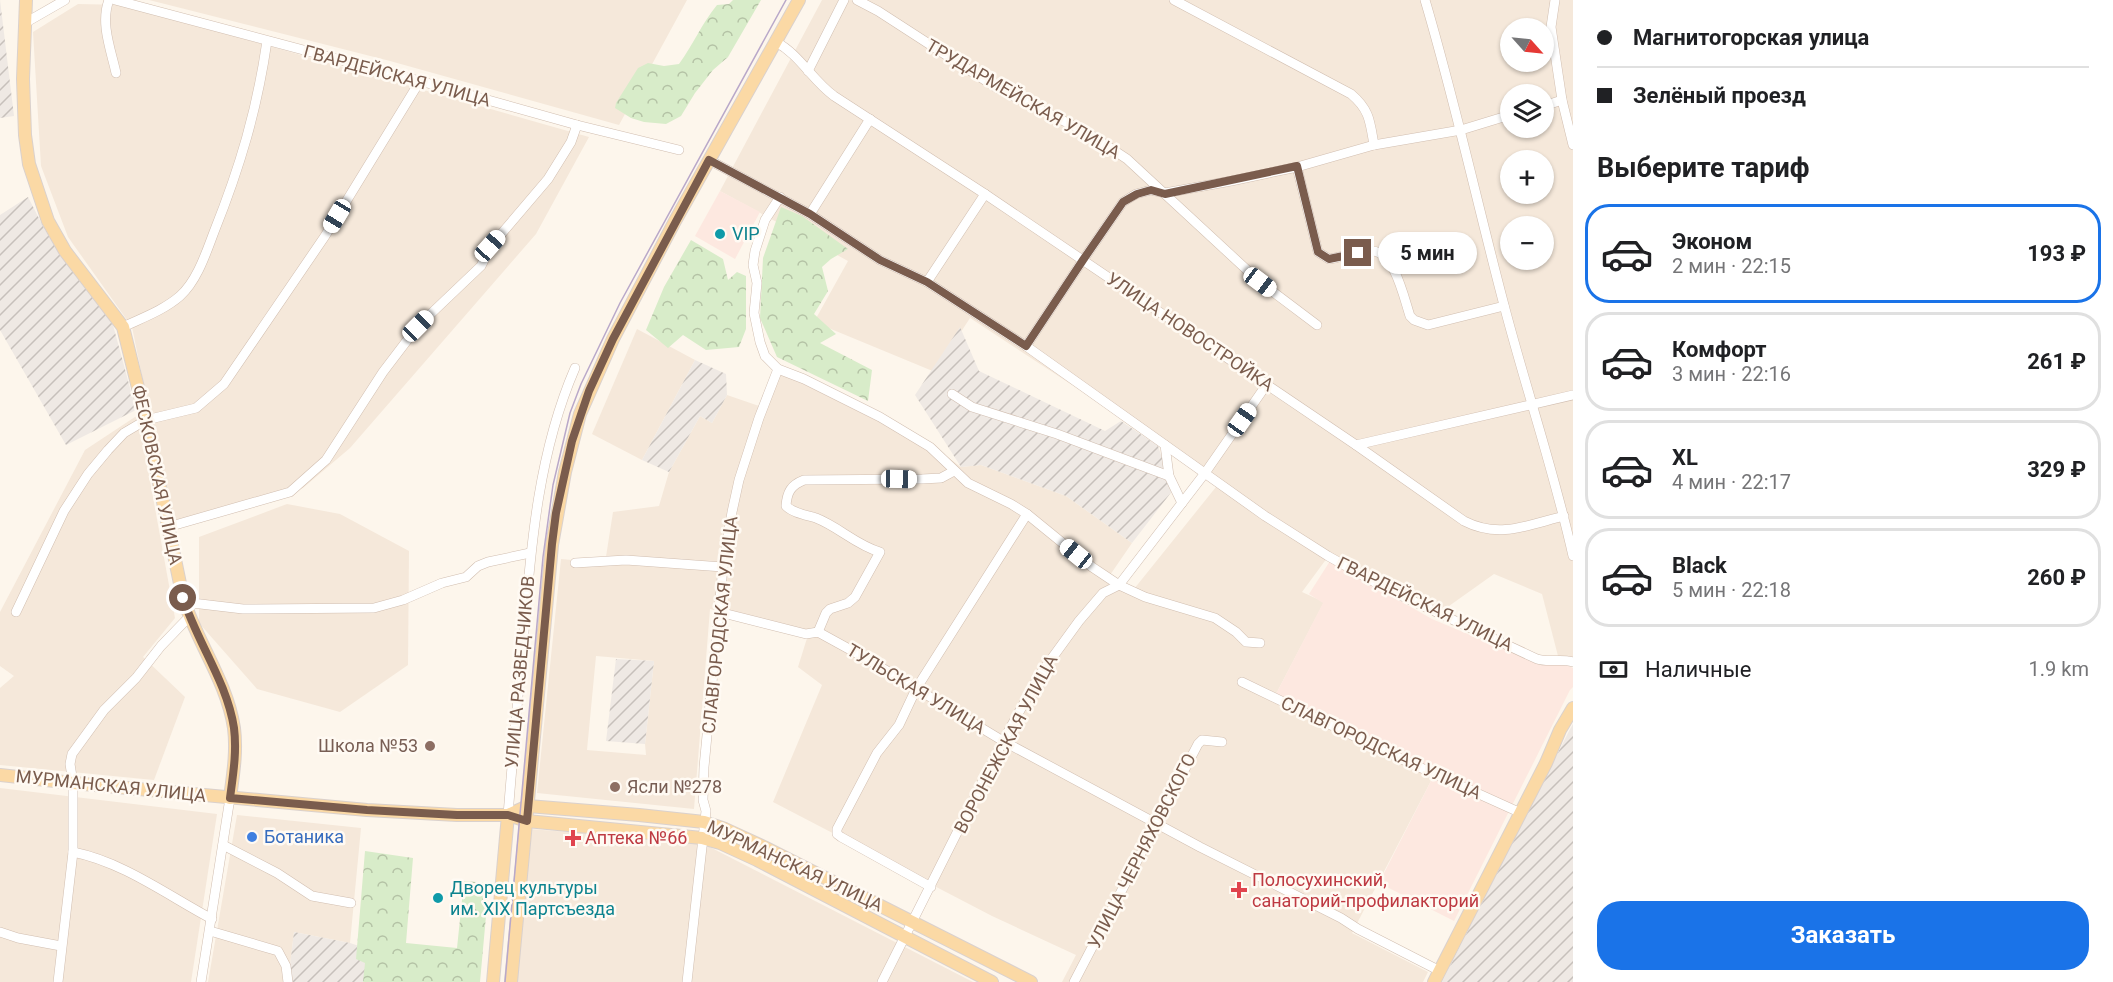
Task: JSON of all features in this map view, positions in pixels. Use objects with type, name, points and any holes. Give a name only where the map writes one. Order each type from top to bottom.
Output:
[{"type":"main road","name":"ФЕСКОВСКАЯ УЛИЦА","points":[[26,0],[24,79],[29,164],[48,221],[65,251],[123,327],[146,420],[183,598],[189,617],[219,681],[232,720],[235,756],[230,798]]},
{"type":"main road","name":"УЛИЦА РАЗВЕДЧИКОВ","points":[[511,982],[552,544],[556,513],[572,441],[583,406],[613,339],[798,0]]},
{"type":"main road","points":[[1437,976],[1573,708]]},
{"type":"main road","name":"МУРМАНСКАЯ УЛИЦА","points":[[0,775],[378,810],[457,815],[508,815],[527,821],[702,838],[720,843],[757,860],[992,982]]},
{"type":"main road","name":"МУРМАНСКАЯ УЛИЦА","points":[[508,815],[528,806],[704,822],[764,847],[1031,982]]},
{"type":"main road","name":"УЛИЦА РАЗВЕДЧИКОВ","points":[[493,982],[508,815]]},
{"type":"street","points":[[25,23],[65,0]]},
{"type":"street","points":[[109,0],[105,9],[106,21],[116,73]]},
{"type":"street","name":"ГВАРДЕЙСКАЯ УЛИЦА","points":[[115,0],[577,125],[679,150]]},
{"type":"street","points":[[808,71],[844,0]]},
{"type":"street","name":"ТРУДАРМЕЙСКАЯ УЛИЦА","points":[[858,0],[997,88],[1086,132],[1127,159],[1260,282],[1317,325]]},
{"type":"street","points":[[1174,0],[1351,94],[1369,115],[1374,145]]},
{"type":"street","points":[[1425,0],[1461,130],[1504,306],[1564,516],[1573,556]]},
{"type":"street","points":[[1555,0],[1551,27],[1562,100],[1573,145]]},
{"type":"street","points":[[123,327],[163,308],[181,296],[191,283],[219,221],[248,140],[260,89],[267,41]]},
{"type":"street","name":"УЛИЦА НОВОСТРОЙКА","points":[[776,42],[790,50],[822,88],[985,194],[1267,384],[1464,521],[1482,529],[1499,531],[1564,516]]},
{"type":"street","points":[[16,612],[64,511],[88,474],[123,434],[146,420],[196,408],[224,384],[325,236],[420,81]]},
{"type":"street","points":[[1554,103],[1562,100]]},
{"type":"street","points":[[1026,346],[1123,202],[1137,194],[1151,190],[1165,194],[1297,166],[1374,145],[1461,130],[1500,118]]},
{"type":"street","points":[[810,214],[870,119]]},
{"type":"street","points":[[168,527],[290,492],[326,460],[383,372],[418,326],[481,266],[490,246],[548,179],[570,142],[577,125]]},
{"type":"street","name":"ГВАРДЕЙСКАЯ УЛИЦА","points":[[709,160],[810,214],[880,260],[927,282],[1026,346],[1310,545],[1389,590],[1543,661],[1573,662]]},
{"type":"street","points":[[1297,166],[1318,252],[1329,259],[1371,251],[1380,252],[1389,259],[1410,315],[1414,320],[1428,325],[1504,306]]},
{"type":"street","points":[[927,282],[985,194]]},
{"type":"street","points":[[780,197],[765,220],[753,265],[757,283],[754,313],[760,342],[765,356],[778,369],[804,379],[906,431],[930,447],[968,483],[1027,514],[1092,567],[1119,585],[1145,597],[1215,618],[1246,642],[1260,644]]},
{"type":"street","name":"УЛИЦА РАЗВЕДЧИКОВ","points":[[508,815],[530,553],[548,451],[566,388],[575,368]]},
{"type":"street","name":"СЛАВГОРОДСКАЯ УЛИЦА","points":[[687,982],[706,811],[703,800],[704,768],[723,567],[739,480],[778,369]]},
{"type":"street","name":"ВОРОНЕЖСКАЯ УЛИЦА","points":[[882,982],[1039,676],[1065,638],[1103,593],[1119,585],[1205,473],[1267,384]]},
{"type":"street","points":[[952,394],[972,407],[1057,434],[1169,476]]},
{"type":"street","points":[[1356,445],[1573,395]]},
{"type":"street","points":[[1165,445],[1169,476],[1182,503]]},
{"type":"street","points":[[818,632],[830,609],[848,603],[855,597],[880,552],[856,543],[819,519],[790,510],[786,506],[788,492],[795,484],[804,480],[921,479],[940,477],[954,471]]},
{"type":"street","points":[[931,886],[837,834],[837,829],[877,753],[898,725],[916,689],[1027,514]]},
{"type":"street","points":[[183,598],[192,603],[243,609],[374,608],[403,600],[442,583],[466,577],[478,566],[488,562],[530,553]]},
{"type":"street","points":[[574,563],[626,561],[723,567]]},
{"type":"street","name":"ТУЛЬСКАЯ УЛИЦА","points":[[719,612],[807,634],[818,632],[1004,741],[1200,847],[1341,918],[1437,976]]},
{"type":"street","points":[[57,982],[73,852],[73,783],[70,764],[72,754],[104,710],[136,678],[161,646],[189,617]]},
{"type":"street","name":"СЛАВГОРОДСКАЯ УЛИЦА","points":[[1242,682],[1397,757],[1521,813]]},
{"type":"street","name":"УЛИЦА ЧЕРНЯХОВСКОГО","points":[[1074,982],[1198,744],[1202,740],[1222,742]]},
{"type":"street","points":[[201,982],[230,798]]},
{"type":"street","points":[[223,845],[277,873],[312,896],[351,903]]},
{"type":"street","points":[[73,852],[88,855],[130,873],[212,919]]},
{"type":"street","points":[[210,931],[278,951],[286,966],[288,982]]},
{"type":"street","points":[[0,932],[18,938],[61,946]]},
{"type":"shaded area","points":[[0,0],[14,116],[0,118]]},
{"type":"shaded area","points":[[149,0],[687,0],[619,125],[390,61]]},
{"type":"shaded area","points":[[822,0],[1573,0],[1573,657],[1558,656],[1542,594],[1494,574],[1442,611],[1330,554],[1302,592],[1324,602],[1276,694],[1432,779],[1352,933],[1428,972],[1423,982],[1062,982],[1076,955],[992,916],[773,802],[822,685],[798,667],[808,635],[710,609],[694,809],[537,793],[561,559],[605,563],[613,512],[659,506],[669,472],[700,416],[712,423],[727,395],[759,406],[778,364],[914,432],[961,467],[981,465],[1066,496],[1132,543],[1108,578],[1130,594],[1220,482],[970,318],[935,372],[814,322],[848,261],[720,191]],"holes":[[[596,656],[654,661],[645,744],[646,755],[587,750]]]},
{"type":"shaded area","points":[[78,4],[125,5],[589,137],[536,234],[350,448],[303,488],[173,528],[132,327],[68,237],[41,166],[33,32]]},
{"type":"shaded area","points":[[720,191],[760,212],[735,259],[695,236]]},
{"type":"shaded area","points":[[28,197],[45,230],[113,325],[136,410],[66,445],[0,330],[0,215]]},
{"type":"shaded area","points":[[960,327],[979,371],[1105,431],[1121,421],[1158,446],[1173,490],[1132,543],[1066,496],[981,465],[961,467],[915,395]]},
{"type":"shaded area","points":[[637,329],[695,360],[642,460],[592,434]]},
{"type":"shaded area","points":[[695,360],[726,374],[727,395],[712,423],[700,416],[669,472],[642,460]]},
{"type":"shaded area","points":[[138,415],[175,618],[143,657],[185,697],[154,780],[0,765],[0,688],[14,676],[0,666],[0,612],[85,450]]},
{"type":"shaded area","points":[[287,504],[340,514],[409,551],[408,665],[340,712],[257,689],[199,623],[199,537]]},
{"type":"shaded area","points":[[1330,561],[1432,619],[1537,663],[1561,662],[1573,668],[1573,687],[1454,921],[1379,883],[1432,779],[1276,694],[1323,603],[1309,594]]},
{"type":"shaded area","points":[[616,659],[654,661],[645,744],[606,741]]},
{"type":"shaded area","points":[[1573,724],[1573,982],[1442,982],[1569,731]]},
{"type":"shaded area","points":[[0,788],[217,814],[191,982],[0,982]]},
{"type":"shaded area","points":[[237,815],[361,828],[350,943],[294,932],[288,982],[208,982]]},
{"type":"shaded area","points":[[529,829],[700,842],[973,982],[515,982]]},
{"type":"shaded area","points":[[294,932],[350,943],[368,949],[365,982],[288,982]]},
{"type":"green space","points":[[733,0],[761,0],[728,57],[713,70],[681,116],[666,124],[644,122],[631,118],[615,108],[638,68],[648,63],[664,66],[679,64],[717,5],[729,4]]},
{"type":"green space","points":[[781,207],[802,216],[848,249],[822,267],[828,291],[814,314],[836,334],[820,343],[872,370],[868,401],[777,357],[760,318],[763,258]]},
{"type":"green space","points":[[691,240],[723,259],[728,280],[737,272],[746,276],[746,329],[739,347],[706,350],[683,335],[668,348],[646,330],[664,287]]},
{"type":"green space","points":[[365,851],[413,858],[406,943],[457,948],[464,881],[489,883],[480,982],[363,982],[365,963],[356,959]]},
{"type":"tram line","points":[[505,982],[543,557],[553,485],[570,413],[581,384],[620,303],[786,0]]},
{"type":"place","name":"VIP","points":[[720,234]]},
{"type":"place","name":"Школа №53","points":[[430,746]]},
{"type":"place","name":"Ясли №278","points":[[615,787]]},
{"type":"place","name":"Ботаника","points":[[252,837]]},
{"type":"place","name":"Аптека №66","points":[[573,838]]},
{"type":"place","name":"Полосухинский, санаторий-профилакторий","points":[[1239,890]]},
{"type":"place","name":"Дворец культуры им. XIX Партсъезда","points":[[438,898]]},
{"type":"route","points":[[183,598],[189,617],[219,681],[232,720],[235,756],[230,798],[367,810],[457,815],[508,815],[517,820],[527,821],[552,544],[556,513],[572,441],[597,371],[709,160],[810,214],[880,260],[927,282],[1026,346],[1123,202],[1137,194],[1151,190],[1165,194],[1297,166],[1318,252],[1329,259],[1358,253]]}]
